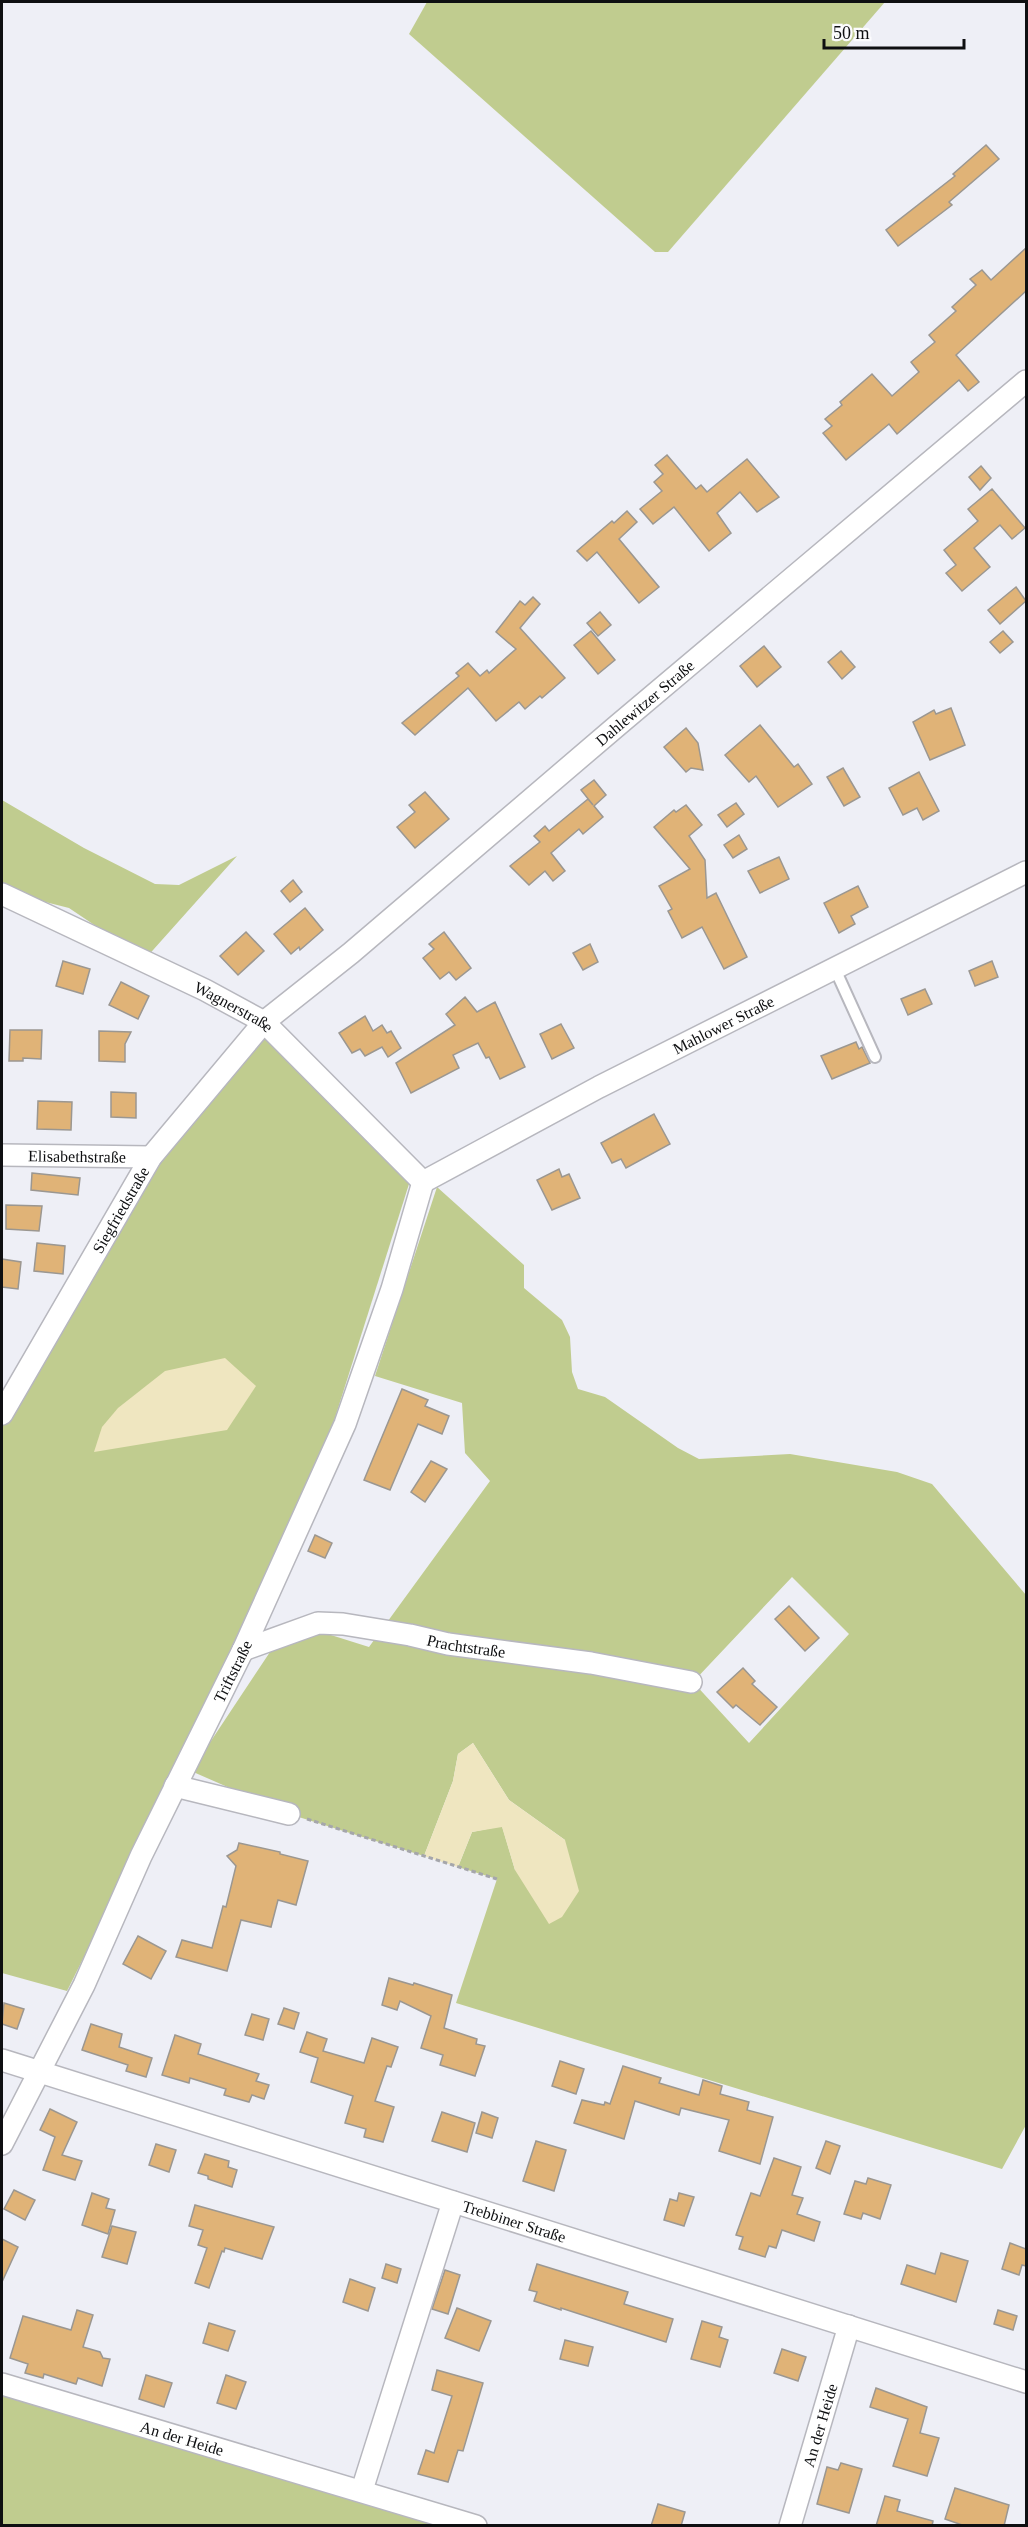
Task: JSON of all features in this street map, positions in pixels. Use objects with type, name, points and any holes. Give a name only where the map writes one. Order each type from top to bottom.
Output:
[{"type":"street","name":"Dahlewitzer Straße","points":[[264,1022],[351,953],[1026,381]]},
{"type":"street","name":"Mahlower Straße","points":[[423,1182],[599,1087],[1026,872]]},
{"type":"street","name":"Wagnerstraße","points":[[2,894],[205,990],[264,1022],[423,1182]]},
{"type":"street","name":"Siegfriedstraße","points":[[2,1412],[151,1157],[264,1022]]},
{"type":"street","name":"Elisabethstraße","points":[[2,1155],[151,1157]]},
{"type":"street","name":"Triftstraße","points":[[2,2144],[84,1985],[175,1786],[243,1650],[345,1424],[392,1289],[423,1182]]},
{"type":"street","name":"Prachtstraße","points":[[243,1650],[318,1623],[343,1624],[448,1644],[591,1663],[691,1682]]},
{"type":"street","points":[[175,1786],[289,1814]]},
{"type":"street","name":"Trebbiner Straße","points":[[2,2060],[1026,2382]]},
{"type":"street","points":[[362,2490],[453,2202]]},
{"type":"street","name":"An der Heide","points":[[790,2526],[849,2326]]},
{"type":"street","name":"An der Heide","points":[[2,2384],[476,2526]]},
{"type":"lane","points":[[835,969],[875,1057]]},
{"type":"path","points":[[289,1814],[497,1879]]},
{"type":"green space","points":[[427,2],[885,2],[668,252],[655,252],[409,34]]},
{"type":"green space","points":[[2,800],[84,848],[155,884],[179,885],[237,856],[145,959],[69,908],[2,891]]},
{"type":"green space","points":[[264,1022],[415,1165],[334,1421],[240,1644],[67,1991],[2,1973],[2,1414],[151,1157]]},
{"type":"green space","points":[[437,1187],[524,1265],[524,1288],[562,1320],[570,1337],[572,1372],[578,1389],[605,1397],[678,1448],[699,1459],[790,1454],[897,1472],[932,1484],[1026,1595],[1026,2125],[1002,2169],[456,2003],[497,1879],[458,1867],[472,1832],[502,1826],[515,1870],[565,1840],[509,1800],[473,1743],[458,1754],[453,1781],[424,1856],[289,1814],[191,1771],[270,1652],[315,1630],[369,1647],[490,1481],[465,1453],[462,1403],[375,1376]],"holes":[[[792,1577],[849,1634],[749,1743],[693,1682]]]},
{"type":"green space","points":[[2,2384],[476,2525],[2,2525]]},
{"type":"sand","points":[[225,1358],[256,1386],[227,1430],[94,1452],[102,1427],[118,1408],[165,1371]]},
{"type":"sand","points":[[473,1743],[509,1800],[565,1840],[579,1891],[562,1917],[549,1924],[515,1870],[502,1827],[472,1832],[458,1867],[424,1856],[453,1781],[458,1754]]},
{"type":"building","points":[[986,145],[999,159],[949,202],[952,205],[898,246],[886,230],[955,176],[953,174]]},
{"type":"building","points":[[1026,248],[1026,291],[956,355],[979,382],[968,391],[959,380],[897,434],[889,424],[846,460],[823,433],[832,426],[825,419],[842,405],[840,402],[872,374],[892,396],[919,372],[911,362],[935,342],[929,335],[956,311],[952,307],[976,285],[970,279],[982,270],[991,280]]},
{"type":"building","points":[[667,455],[696,489],[701,485],[707,492],[747,459],[779,497],[757,512],[740,492],[717,513],[731,533],[709,551],[674,507],[653,524],[640,509],[662,491],[654,482],[663,474],[655,465]]},
{"type":"building","points":[[981,466],[991,478],[980,490],[969,477]]},
{"type":"building","points":[[992,489],[1025,528],[1012,539],[1000,525],[974,548],[990,567],[962,591],[946,573],[956,565],[944,550],[978,521],[968,509]]},
{"type":"building","points":[[627,511],[637,522],[619,539],[659,587],[639,603],[597,552],[587,561],[577,551]]},
{"type":"building","points":[[1016,587],[1026,601],[1000,624],[988,610]]},
{"type":"building","points":[[533,597],[540,604],[520,628],[565,678],[525,709],[519,702],[496,721],[468,688],[415,735],[402,723],[459,676],[456,673],[468,663],[480,676],[487,670],[489,673],[516,649],[496,632],[520,601],[525,605]]},
{"type":"building","points":[[600,612],[611,625],[598,636],[587,623]]},
{"type":"building","points":[[591,631],[615,660],[598,674],[574,645]]},
{"type":"building","points":[[1003,631],[1013,642],[1000,653],[990,642]]},
{"type":"building","points":[[764,646],[781,667],[757,687],[740,666]]},
{"type":"building","points":[[841,651],[855,667],[842,679],[828,662]]},
{"type":"building","points":[[951,708],[965,745],[930,760],[913,722],[934,710],[936,714]]},
{"type":"building","points":[[760,725],[794,767],[798,764],[812,784],[778,807],[756,776],[749,782],[725,755]]},
{"type":"building","points":[[686,728],[698,743],[703,770],[691,768],[686,772],[664,747]]},
{"type":"building","points":[[843,768],[860,797],[844,806],[827,777]]},
{"type":"building","points":[[919,772],[939,811],[923,820],[917,808],[903,815],[889,788]]},
{"type":"building","points":[[594,780],[606,795],[594,806],[603,817],[583,834],[579,829],[551,853],[565,871],[553,881],[545,871],[529,885],[510,866],[540,842],[534,836],[545,826],[549,831],[588,799],[593,805],[581,790]]},
{"type":"building","points":[[425,792],[449,819],[415,848],[397,827],[415,812],[409,805]]},
{"type":"building","points":[[736,803],[744,814],[727,827],[718,815]]},
{"type":"building","points":[[686,805],[702,825],[689,836],[705,860],[707,898],[716,893],[747,957],[724,969],[702,927],[682,938],[668,911],[672,909],[659,886],[690,869],[654,827],[674,810],[676,812]]},
{"type":"building","points":[[739,835],[747,849],[733,858],[724,845]]},
{"type":"building","points":[[779,857],[789,879],[760,893],[748,871]]},
{"type":"building","points":[[293,880],[302,892],[290,902],[281,891]]},
{"type":"building","points":[[858,886],[868,907],[851,916],[855,924],[839,933],[824,903]]},
{"type":"building","points":[[305,908],[323,930],[300,950],[299,947],[291,954],[274,934]]},
{"type":"building","points":[[246,932],[264,951],[238,975],[220,956]]},
{"type":"building","points":[[444,932],[471,968],[456,980],[449,972],[440,979],[423,958],[434,949],[429,944]]},
{"type":"building","points":[[590,944],[598,962],[583,970],[573,953]]},
{"type":"building","points":[[63,961],[90,969],[83,994],[56,986]]},
{"type":"building","points":[[992,961],[998,977],[975,986],[969,971]]},
{"type":"building","points":[[121,982],[149,996],[138,1019],[109,1005]]},
{"type":"building","points":[[925,989],[932,1004],[908,1015],[901,999]]},
{"type":"building","points":[[465,997],[477,1012],[495,1002],[525,1067],[500,1079],[489,1057],[486,1058],[478,1043],[453,1055],[459,1068],[411,1093],[396,1063],[455,1025],[446,1014]]},
{"type":"building","points":[[365,1016],[373,1031],[382,1025],[387,1033],[391,1031],[401,1048],[388,1057],[382,1047],[365,1056],[360,1049],[352,1053],[339,1033]]},
{"type":"building","points":[[561,1024],[574,1048],[552,1059],[540,1034]]},
{"type":"building","points":[[10,1030],[42,1030],[41,1059],[23,1058],[23,1061],[9,1061]]},
{"type":"building","points":[[99,1031],[131,1032],[125,1044],[125,1062],[99,1061]]},
{"type":"building","points":[[856,1042],[859,1049],[862,1047],[870,1063],[832,1079],[821,1056]]},
{"type":"building","points":[[111,1092],[136,1093],[136,1118],[111,1117]]},
{"type":"building","points":[[38,1101],[72,1102],[71,1130],[37,1129]]},
{"type":"building","points":[[654,1114],[670,1144],[626,1168],[621,1159],[612,1163],[601,1143]]},
{"type":"building","points":[[559,1169],[562,1177],[569,1174],[580,1198],[552,1210],[537,1180]]},
{"type":"building","points":[[32,1173],[80,1178],[78,1195],[31,1190]]},
{"type":"building","points":[[6,1205],[42,1206],[39,1231],[6,1229]]},
{"type":"building","points":[[37,1243],[65,1246],[63,1274],[34,1271]]},
{"type":"building","points":[[2,1259],[21,1262],[18,1289],[2,1287]]},
{"type":"building","points":[[402,1389],[428,1400],[425,1406],[449,1416],[442,1434],[418,1424],[390,1490],[364,1480]]},
{"type":"building","points":[[431,1461],[447,1469],[425,1502],[411,1492]]},
{"type":"building","points":[[315,1535],[332,1543],[325,1558],[308,1551]]},
{"type":"building","points":[[789,1606],[819,1638],[805,1651],[775,1619]]},
{"type":"building","points":[[743,1668],[755,1681],[752,1684],[777,1707],[760,1725],[736,1705],[733,1708],[717,1692]]},
{"type":"building","points":[[239,1843],[308,1861],[296,1905],[278,1900],[271,1927],[241,1920],[227,1971],[176,1957],[182,1940],[212,1948],[223,1906],[226,1907],[236,1866],[227,1856],[237,1850]]},
{"type":"building","points":[[138,1936],[166,1951],[151,1979],[123,1964]]},
{"type":"building","points":[[389,1978],[452,1995],[444,2028],[477,2039],[476,2044],[485,2046],[475,2076],[440,2065],[443,2055],[421,2048],[431,2016],[400,2001],[397,2010],[382,2005]]},
{"type":"building","points":[[4,2003],[24,2009],[17,2029],[2,2024]]},
{"type":"building","points":[[284,2008],[299,2013],[294,2029],[278,2024]]},
{"type":"building","points":[[252,2014],[269,2019],[263,2040],[245,2035]]},
{"type":"building","points":[[91,2024],[122,2034],[119,2047],[152,2058],[146,2077],[126,2071],[128,2065],[82,2050]]},
{"type":"building","points":[[307,2032],[327,2039],[323,2051],[364,2063],[372,2038],[398,2047],[391,2067],[387,2066],[375,2101],[394,2107],[383,2142],[364,2137],[366,2129],[345,2123],[353,2096],[311,2082],[318,2058],[300,2052]]},
{"type":"building","points":[[175,2035],[201,2044],[198,2054],[259,2074],[256,2081],[269,2085],[264,2099],[252,2095],[249,2102],[224,2095],[226,2089],[190,2078],[189,2083],[162,2075]]},
{"type":"building","points":[[560,2061],[584,2069],[576,2094],[552,2086]]},
{"type":"building","points":[[623,2066],[661,2078],[659,2083],[699,2095],[703,2080],[722,2086],[720,2094],[749,2102],[747,2110],[773,2117],[760,2164],[719,2151],[729,2120],[681,2108],[679,2115],[635,2101],[624,2139],[574,2123],[582,2100],[604,2105],[605,2102],[610,2104]]},
{"type":"building","points":[[50,2109],[77,2122],[62,2155],[82,2161],[75,2180],[43,2170],[55,2137],[40,2130]]},
{"type":"building","points":[[442,2112],[475,2123],[467,2152],[432,2141]]},
{"type":"building","points":[[482,2112],[498,2118],[492,2138],[476,2133]]},
{"type":"building","points":[[536,2141],[566,2150],[554,2191],[523,2181]]},
{"type":"building","points":[[826,2141],[840,2146],[830,2174],[816,2168]]},
{"type":"building","points":[[156,2144],[176,2150],[169,2172],[149,2165]]},
{"type":"building","points":[[205,2154],[229,2161],[228,2167],[237,2170],[232,2187],[198,2173]]},
{"type":"building","points":[[774,2158],[801,2167],[792,2195],[803,2198],[797,2214],[820,2222],[814,2241],[782,2230],[776,2248],[769,2246],[765,2257],[739,2249],[743,2237],[736,2235],[751,2193],[760,2196]]},
{"type":"building","points":[[868,2178],[891,2185],[880,2219],[863,2213],[861,2219],[844,2214],[855,2181],[866,2184]]},
{"type":"building","points":[[14,2190],[35,2200],[25,2220],[4,2209]]},
{"type":"building","points":[[92,2193],[109,2199],[106,2208],[115,2210],[108,2234],[82,2225]]},
{"type":"building","points":[[679,2193],[694,2197],[684,2226],[664,2220],[670,2199],[677,2201]]},
{"type":"building","points":[[195,2205],[274,2227],[262,2259],[225,2248],[209,2288],[195,2283],[207,2248],[198,2245],[203,2230],[189,2226]]},
{"type":"building","points":[[112,2226],[136,2232],[127,2264],[102,2257]]},
{"type":"building","points":[[2,2239],[18,2247],[2,2282]]},
{"type":"building","points":[[1010,2243],[1026,2249],[1026,2266],[1022,2265],[1019,2275],[1002,2269]]},
{"type":"building","points":[[941,2253],[968,2261],[956,2302],[901,2284],[907,2265],[935,2274]]},
{"type":"building","points":[[386,2264],[401,2269],[397,2283],[382,2278]]},
{"type":"building","points":[[537,2264],[628,2292],[624,2304],[673,2319],[666,2342],[534,2301],[537,2292],[529,2290]]},
{"type":"building","points":[[445,2270],[460,2275],[448,2314],[432,2309]]},
{"type":"building","points":[[350,2279],[375,2288],[368,2311],[343,2302]]},
{"type":"building","points":[[457,2308],[491,2321],[479,2351],[445,2338]]},
{"type":"building","points":[[77,2310],[93,2315],[83,2347],[100,2352],[103,2358],[110,2359],[102,2386],[78,2378],[76,2384],[44,2374],[43,2378],[25,2373],[28,2364],[10,2358],[23,2316],[71,2330]]},
{"type":"building","points":[[998,2310],[1017,2316],[1013,2330],[994,2324]]},
{"type":"building","points":[[702,2321],[722,2327],[719,2337],[728,2340],[720,2367],[691,2359]]},
{"type":"building","points":[[209,2323],[235,2331],[228,2351],[203,2343]]},
{"type":"building","points":[[565,2340],[593,2347],[588,2366],[560,2359]]},
{"type":"building","points":[[782,2349],[806,2357],[798,2381],[774,2373]]},
{"type":"building","points":[[437,2370],[483,2383],[463,2451],[458,2450],[448,2482],[418,2474],[426,2450],[434,2453],[452,2396],[432,2390]]},
{"type":"building","points":[[146,2375],[172,2383],[164,2407],[139,2399]]},
{"type":"building","points":[[226,2375],[246,2382],[236,2409],[217,2403]]},
{"type":"building","points":[[876,2388],[927,2407],[920,2433],[939,2438],[927,2476],[893,2466],[908,2419],[870,2407]]},
{"type":"building","points":[[841,2463],[862,2469],[849,2513],[817,2504],[827,2467],[838,2470]]},
{"type":"building","points":[[955,2488],[1009,2505],[1004,2526],[965,2526],[945,2519]]},
{"type":"building","points":[[885,2496],[900,2500],[897,2511],[933,2521],[932,2526],[876,2526]]},
{"type":"building","points":[[658,2504],[685,2512],[681,2526],[651,2526]]}]
